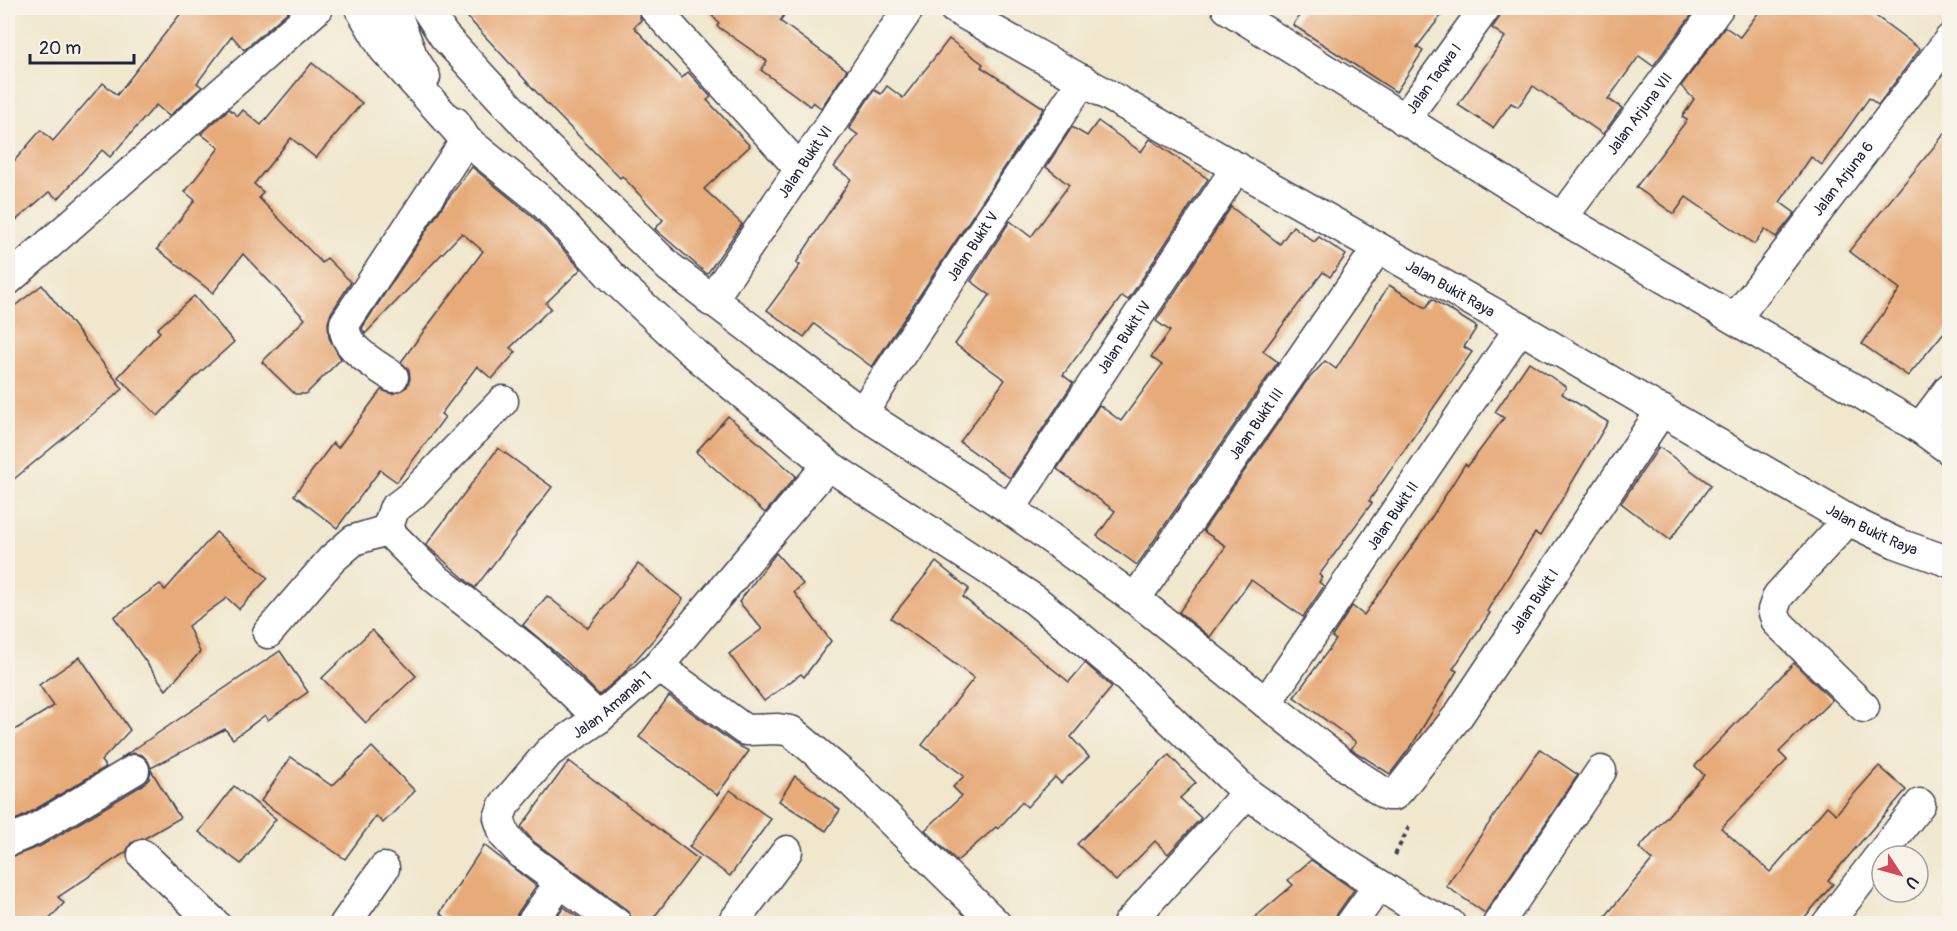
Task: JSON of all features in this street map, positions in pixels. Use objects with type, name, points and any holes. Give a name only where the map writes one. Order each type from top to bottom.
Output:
[{"type":"street","points":[[8,280],[318,8]]},
{"type":"street","points":[[360,8],[384,49],[466,140],[544,203],[646,311],[828,465],[1035,600],[1116,667],[1247,793],[1379,885],[1419,910],[1450,924]]},
{"type":"street","points":[[394,8],[411,56],[466,140]]},
{"type":"street","points":[[426,8],[444,36],[577,179],[669,267],[711,301],[862,413],[1010,509],[1135,599],[1374,787],[1387,795],[1394,795],[1400,789]]},
{"type":"street","points":[[654,8],[800,169]]},
{"type":"street","name":"Jalan Bukit Raya","points":[[954,8],[1520,328],[1848,520],[1896,543],[1950,562]]},
{"type":"street","points":[[1227,8],[1267,18],[1404,120],[1562,218],[1920,428],[1950,450]]},
{"type":"street","name":"Jalan Taqwa I","points":[[1404,120],[1485,8]]},
{"type":"street","name":"Jalan Arjuna VII","points":[[1562,218],[1718,8]]},
{"type":"street","name":"Jalan Bukit VI","points":[[711,301],[800,169],[895,13]]},
{"type":"street","name":"Jalan Arjuna 6","points":[[1736,319],[1950,39]]},
{"type":"street","name":"Jalan Bukit V","points":[[862,413],[1083,80]]},
{"type":"street","points":[[393,377],[349,344],[343,332],[345,323],[466,140]]},
{"type":"street","name":"Jalan Bukit IV","points":[[1010,509],[1237,167]]},
{"type":"street","name":"Jalan Bukit III","points":[[1135,599],[1378,248]]},
{"type":"street","name":"Jalan Bukit II","points":[[1266,703],[1520,328]]},
{"type":"street","points":[[1920,428],[1950,388]]},
{"type":"street","points":[[387,530],[394,509],[411,496],[503,401]]},
{"type":"street","name":"Jalan Bukit I","points":[[1400,789],[1458,716],[1662,410]]},
{"type":"street","name":"Jalan Amanah 1","points":[[617,924],[559,884],[522,854],[505,836],[499,818],[504,805],[549,752],[599,718],[658,666],[828,465]]},
{"type":"street","points":[[1848,520],[1778,596],[1773,610],[1777,622],[1864,707]]},
{"type":"street","points":[[268,633],[332,559],[354,540],[387,530]]},
{"type":"street","points":[[387,530],[435,578],[531,653],[599,718]]},
{"type":"street","points":[[658,666],[745,730],[791,731],[853,783],[996,924]]},
{"type":"street","points":[[8,841],[32,831],[134,770]]},
{"type":"street","points":[[1498,924],[1601,771]]},
{"type":"street","points":[[1128,924],[1247,793]]},
{"type":"street","points":[[1827,924],[1920,804]]},
{"type":"street","points":[[732,924],[786,850]]},
{"type":"street","points":[[143,855],[214,924]]},
{"type":"street","points":[[345,924],[384,868]]},
{"type":"street","points":[[531,924],[559,884]]},
{"type":"street","points":[[1351,924],[1379,885]]},
{"type":"path","points":[[1379,885],[1414,817],[1400,789]]},
{"type":"building","points":[[185,8],[292,8],[244,50],[232,36],[197,83],[202,87],[169,116],[156,105],[110,157],[102,150],[58,199],[49,192],[8,227],[8,168],[41,130],[53,141],[103,83],[117,95]]},
{"type":"building","points":[[459,8],[637,8],[641,20],[634,27],[682,78],[688,72],[711,97],[707,100],[750,146],[704,189],[742,224],[707,274],[655,229],[663,220],[622,176],[620,178],[551,108]]},
{"type":"building","points":[[705,8],[789,8],[780,21],[847,70],[821,108],[813,102],[810,106],[761,70],[767,61],[717,26],[719,23]]},
{"type":"building","points":[[1304,8],[1447,8],[1417,47],[1423,51],[1396,92],[1293,25]]},
{"type":"building","points":[[1502,8],[1697,8],[1653,66],[1639,56],[1608,99],[1622,108],[1603,134],[1533,86],[1518,107],[1511,103],[1493,128],[1458,105],[1505,37],[1492,28]]},
{"type":"building","points":[[1762,8],[1865,8],[1920,49],[1878,105],[1869,98],[1822,165],[1811,157],[1780,202],[1795,213],[1776,237],[1765,229],[1754,244],[1686,197],[1674,214],[1636,187],[1687,120],[1682,117],[1694,99],[1681,86],[1725,27],[1740,37]]},
{"type":"building","points":[[949,39],[983,64],[981,67],[1044,108],[872,367],[814,324],[804,337],[767,310],[800,265],[796,263],[851,179],[834,167],[858,135],[849,128],[874,90],[881,94],[887,86],[903,98]]},
{"type":"building","points":[[312,63],[362,103],[316,158],[291,138],[254,184],[263,192],[259,198],[322,263],[327,258],[351,282],[331,313],[328,323],[329,338],[341,359],[306,394],[295,394],[262,362],[305,319],[243,254],[213,293],[157,249],[195,200],[185,192],[219,148],[201,134],[229,109],[238,116],[243,110],[261,125]]},
{"type":"building","points":[[1098,121],[1141,152],[1150,139],[1208,179],[1128,300],[1122,296],[1063,375],[1073,383],[1010,478],[960,442],[1005,380],[955,344],[990,295],[971,281],[1010,221],[1031,237],[1069,185],[1046,167],[1072,127],[1087,136]]},
{"type":"building","points":[[1950,127],[1950,325],[1908,376],[1862,344],[1900,289],[1849,251]]},
{"type":"building","points":[[472,167],[532,216],[581,269],[546,303],[551,308],[510,348],[516,352],[492,379],[477,366],[441,414],[445,417],[397,482],[380,470],[337,528],[294,495],[333,443],[338,448],[381,390],[392,394],[407,387],[410,379],[409,370],[401,362],[483,251],[462,233],[365,334],[362,328],[444,204]]},
{"type":"building","points":[[1231,207],[1280,244],[1293,226],[1314,242],[1319,237],[1346,255],[1330,277],[1323,272],[1263,351],[1278,362],[1137,565],[1097,536],[1115,511],[1057,469],[1099,405],[1121,421],[1162,365],[1151,357],[1170,331],[1156,321]]},
{"type":"building","points":[[42,285],[123,389],[8,484],[8,311]]},
{"type":"building","points":[[1389,285],[1426,308],[1432,299],[1477,327],[1464,347],[1472,352],[1369,501],[1372,503],[1319,575],[1322,577],[1319,582],[1324,586],[1303,617],[1251,580],[1210,637],[1179,612],[1226,546],[1203,531],[1306,382],[1325,361],[1336,369]]},
{"type":"building","points":[[194,296],[234,342],[193,379],[158,416],[118,377],[160,332],[157,329]]},
{"type":"building","points":[[1529,362],[1566,387],[1562,394],[1608,422],[1540,536],[1535,533],[1487,611],[1490,613],[1453,669],[1457,671],[1412,745],[1390,774],[1351,749],[1356,742],[1294,697],[1336,640],[1332,637],[1352,606],[1364,615],[1421,534],[1465,464],[1468,466],[1504,418],[1495,412]]},
{"type":"building","points":[[728,416],[796,476],[765,513],[696,452]]},
{"type":"building","points":[[1659,447],[1711,485],[1670,540],[1621,503]]},
{"type":"building","points":[[498,448],[552,487],[475,588],[426,545]]},
{"type":"building","points":[[216,532],[268,578],[239,609],[227,598],[188,626],[200,652],[166,690],[114,617],[160,584],[165,590]]},
{"type":"building","points":[[776,553],[803,584],[794,592],[831,641],[804,677],[801,674],[764,701],[729,654],[762,629],[739,602]]},
{"type":"building","points":[[936,562],[969,589],[963,597],[1069,682],[1085,663],[1112,687],[1071,737],[1089,757],[1061,783],[1055,777],[1027,807],[1022,802],[998,829],[996,827],[957,861],[925,830],[962,796],[953,787],[964,776],[922,745],[974,678],[891,618]]},
{"type":"building","points":[[638,564],[683,599],[654,639],[622,675],[599,695],[567,662],[523,625],[547,596],[588,628]]},
{"type":"building","points":[[372,630],[416,676],[366,723],[322,678]]},
{"type":"building","points":[[280,651],[308,692],[268,720],[265,715],[233,739],[225,729],[151,768],[142,755],[133,753],[121,758]]},
{"type":"building","points":[[80,657],[130,730],[101,761],[106,767],[24,816],[8,823],[8,734],[54,706],[39,685]]},
{"type":"building","points":[[1794,663],[1832,700],[1779,752],[1787,760],[1721,828],[1770,872],[1827,806],[1836,814],[1879,766],[1906,790],[1828,880],[1833,884],[1799,924],[1599,924],[1652,860],[1639,848],[1704,775],[1695,766]]},
{"type":"building","points":[[669,696],[735,744],[749,751],[717,795],[639,737]]},
{"type":"building","points":[[372,747],[415,791],[383,823],[376,816],[345,859],[261,801],[291,757],[332,786]]},
{"type":"building","points":[[1540,749],[1578,775],[1485,913],[1446,886]]},
{"type":"building","points":[[1169,755],[1196,783],[1180,798],[1201,818],[1168,854],[1155,841],[1116,881],[1077,844]]},
{"type":"building","points":[[569,761],[698,859],[649,924],[634,924],[627,910],[533,841],[521,827]]},
{"type":"building","points":[[151,770],[180,818],[145,838],[131,843],[126,852],[58,897],[64,903],[45,924],[8,924],[8,858],[41,846],[143,785],[149,779]]},
{"type":"building","points":[[795,776],[840,810],[826,831],[779,801]]},
{"type":"building","points":[[234,786],[276,819],[241,864],[199,832]]},
{"type":"building","points":[[730,790],[771,819],[730,876],[689,847]]},
{"type":"building","points":[[484,845],[536,886],[517,914],[514,924],[454,924],[440,913]]},
{"type":"building","points":[[1311,860],[1354,890],[1337,914],[1334,924],[1247,924],[1293,885],[1288,880]]},
{"type":"building","points":[[564,907],[587,924],[552,924]]}]
